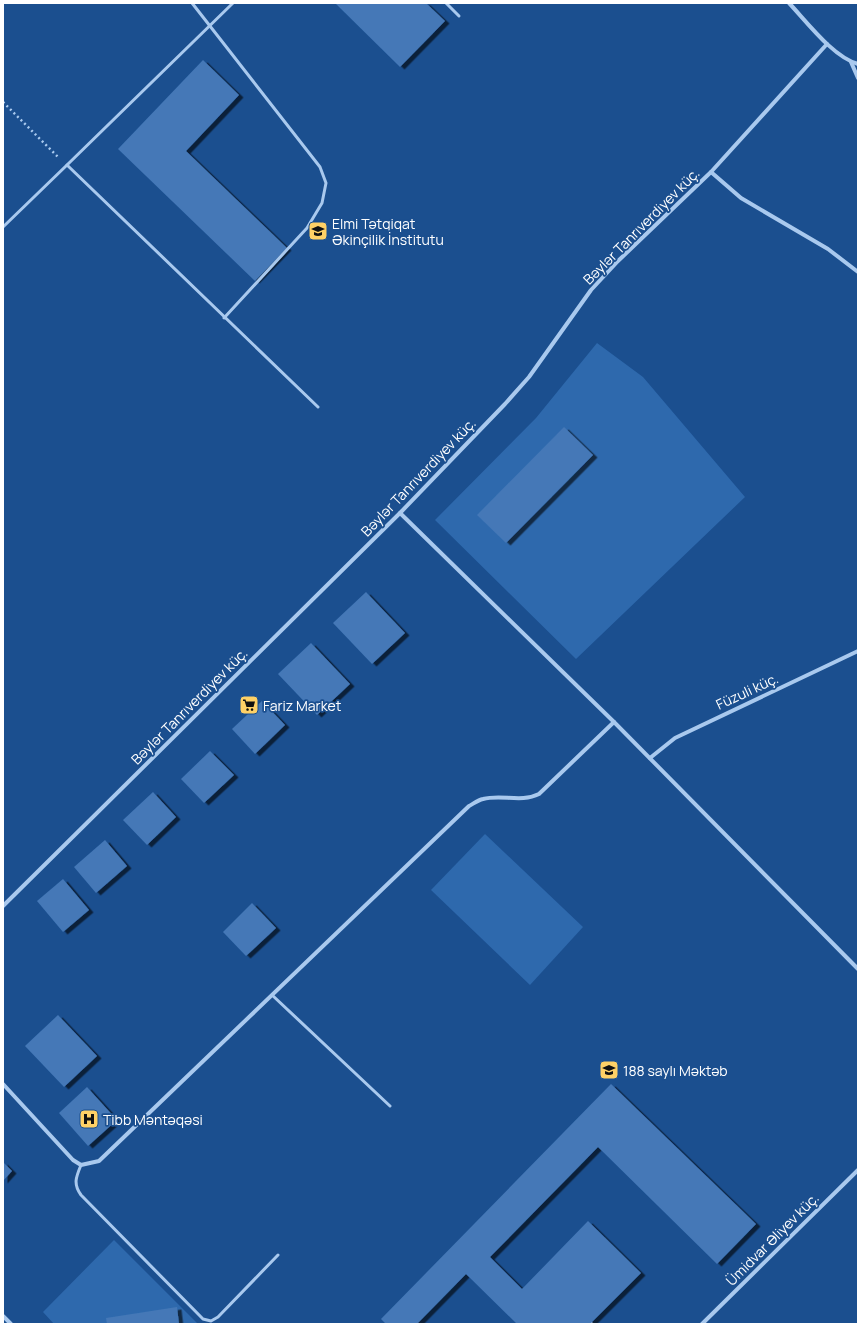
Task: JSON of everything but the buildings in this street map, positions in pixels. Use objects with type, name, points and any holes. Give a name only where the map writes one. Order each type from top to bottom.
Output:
[{"type":"street","points":[[789,3],[827,44],[851,62],[858,64]]},
{"type":"street","name":"Bəylər Tanrıverdiyev küç.","points":[[3,906],[400,513],[524,382],[591,290],[618,261],[711,172],[827,44]]},
{"type":"street","points":[[851,62],[858,78]]},
{"type":"street","points":[[711,172],[741,198],[828,249],[858,272]]},
{"type":"street","points":[[400,513],[614,722],[858,969]]},
{"type":"street","name":"Füzuli küç.","points":[[650,758],[675,738],[858,651]]},
{"type":"street","points":[[3,1084],[73,1160],[81,1165],[98,1161],[469,806],[481,799],[492,797],[530,799],[539,794],[614,722]]},
{"type":"street","name":"Ümidvar Əliyev küç.","points":[[702,1324],[858,1170]]},
{"type":"street","points":[[3,1316],[11,1324]]},
{"type":"lane","points":[[192,3],[320,167],[326,183],[322,203],[307,228],[224,318]]},
{"type":"lane","points":[[3,227],[233,3]]},
{"type":"lane","points":[[446,3],[459,16]]},
{"type":"lane","points":[[67,166],[318,407]]},
{"type":"lane","points":[[272,995],[390,1106]]},
{"type":"lane","points":[[81,1165],[75,1181],[76,1188],[81,1195],[203,1319],[211,1321],[218,1317],[278,1255]]},
{"type":"path","points":[[3,102],[67,166]]},
{"type":"shaded area","points":[[597,343],[643,377],[745,497],[576,659],[435,520],[536,418]]},
{"type":"shaded area","points":[[485,834],[583,927],[530,985],[431,890]]},
{"type":"shaded area","points":[[114,1240],[198,1324],[54,1324],[43,1312]]},
{"type":"place","name":"Elmi Tətqiqat Əkinçilik İnstitutu","points":[[318,231]]},
{"type":"place","name":"Fariz Market","points":[[249,705]]},
{"type":"place","name":"188 saylı Məktəb","points":[[609,1070]]},
{"type":"place","name":"Tibb Məntəqəsi","points":[[89,1119]]}]
